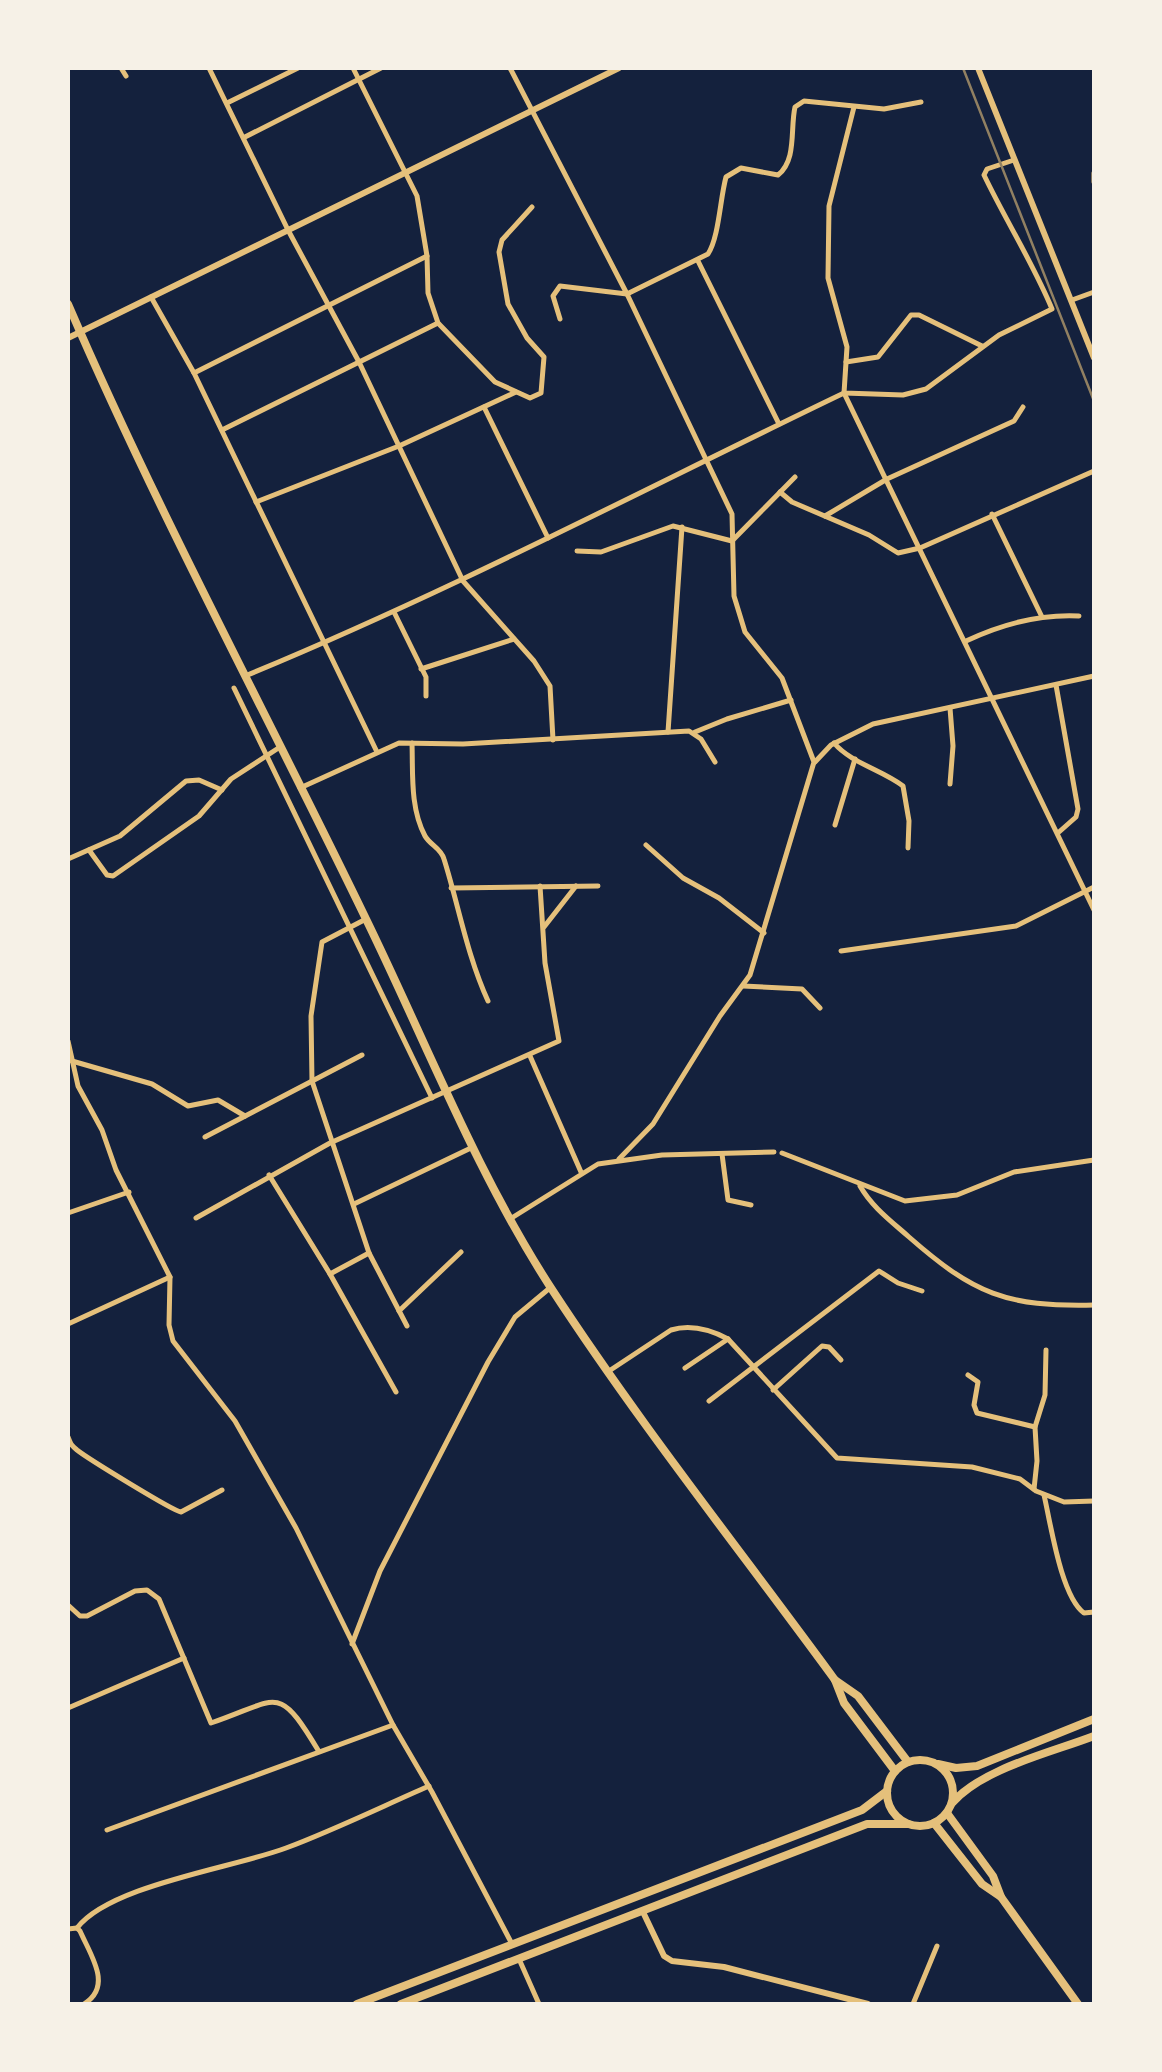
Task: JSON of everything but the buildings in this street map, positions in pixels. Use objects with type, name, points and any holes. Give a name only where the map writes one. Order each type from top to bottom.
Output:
[{"type":"main road","points":[[68,304],[510,1219],[550,1287],[608,1371],[835,1680],[844,1704],[896,1772]]},
{"type":"main road","points":[[835,1680],[858,1696],[908,1762]]},
{"type":"main road","points":[[357,2004],[862,1810],[887,1790],[896,1772],[908,1762],[917,1760],[956,1768],[977,1766],[1094,1719]]},
{"type":"main road","points":[[401,2004],[867,1824],[934,1823],[964,1790],[982,1778],[1094,1736]]},
{"type":"main road","points":[[936,1764],[951,1780],[952,1803]]},
{"type":"main road","points":[[887,1790],[892,1810],[908,1824]]},
{"type":"main road","points":[[946,1813],[994,1876],[1000,1897]]},
{"type":"main road","points":[[934,1823],[982,1884],[1000,1897],[1078,2004]]},
{"type":"main road","points":[[701,1872],[707,1887]]},
{"type":"main road","points":[[512,1945],[519,1959]]},
{"type":"street","points":[[122,68],[126,76]]},
{"type":"street","points":[[208,68],[359,362],[464,581],[550,686],[553,740]]},
{"type":"street","points":[[228,103],[298,68]]},
{"type":"street","points":[[352,68],[417,196],[427,256],[428,293],[438,324],[495,382],[530,398],[541,393],[544,357],[527,338],[508,304],[499,252],[502,240],[532,206]]},
{"type":"street","points":[[245,136],[380,68]]},
{"type":"street","points":[[510,68],[627,294],[732,514],[734,596],[746,632],[779,672],[814,762]]},
{"type":"street","points":[[68,338],[619,68]]},
{"type":"street","points":[[978,68],[1094,358]]},
{"type":"street","points":[[560,319],[552,296],[560,286],[627,294],[698,261],[714,244],[726,177],[742,168],[778,175],[784,171],[796,106],[804,101],[884,109],[920,102]]},
{"type":"street","points":[[854,107],[829,206],[828,278],[846,342],[844,394],[1059,832],[1091,889],[1094,910]]},
{"type":"street","points":[[245,676],[464,581],[844,394],[903,396],[926,389],[982,346],[1052,309],[984,175],[987,169],[1015,160]]},
{"type":"street","points":[[1094,173],[1094,182]]},
{"type":"street","points":[[194,373],[427,256]]},
{"type":"street","points":[[698,261],[779,424]]},
{"type":"street","points":[[1072,300],[1094,292]]},
{"type":"street","points":[[150,298],[194,373],[377,752]]},
{"type":"street","points":[[846,362],[878,357],[911,315],[935,322],[982,346]]},
{"type":"street","points":[[222,430],[438,324]]},
{"type":"street","points":[[256,502],[399,446],[516,392]]},
{"type":"street","points":[[484,407],[548,538]]},
{"type":"street","points":[[826,516],[887,479],[1014,421],[1023,407]]},
{"type":"street","points":[[780,492],[792,502],[870,535],[894,552],[920,548],[1094,471]]},
{"type":"street","points":[[732,541],[795,477]]},
{"type":"street","points":[[992,514],[1042,616]]},
{"type":"street","points":[[576,551],[602,552],[669,526],[732,541]]},
{"type":"street","points":[[668,732],[682,527]]},
{"type":"street","points":[[394,612],[427,681],[426,696]]},
{"type":"street","points":[[966,641],[995,627],[1042,616],[1078,616]]},
{"type":"street","points":[[420,668],[514,639]]},
{"type":"street","points":[[619,1159],[654,1124],[720,1016],[750,975],[814,762],[834,743],[873,724],[1094,676]]},
{"type":"street","points":[[1056,686],[1078,809],[1059,832]]},
{"type":"street","points":[[234,688],[432,1098]]},
{"type":"street","points":[[300,788],[400,743],[463,744],[695,732],[727,718],[791,700]]},
{"type":"street","points":[[950,708],[950,784]]},
{"type":"street","points":[[695,732],[715,762]]},
{"type":"street","points":[[412,743],[413,795],[419,819],[425,837],[443,854],[474,972],[488,1001]]},
{"type":"street","points":[[834,743],[843,753],[886,773],[905,789],[908,848]]},
{"type":"street","points":[[90,850],[107,875],[113,876],[199,816],[214,804],[231,779],[280,747]]},
{"type":"street","points":[[835,825],[856,759]]},
{"type":"street","points":[[68,859],[120,836],[186,782],[199,780],[222,790]]},
{"type":"street","points":[[646,845],[682,878],[719,898],[764,933]]},
{"type":"street","points":[[196,1218],[330,1142],[556,1044],[560,1038],[544,963],[540,886]]},
{"type":"street","points":[[543,929],[576,886]]},
{"type":"street","points":[[451,888],[598,886]]},
{"type":"street","points":[[841,951],[1016,926],[1091,889]]},
{"type":"street","points":[[366,918],[321,945],[310,1016],[312,1081],[369,1253],[407,1326]]},
{"type":"street","points":[[742,986],[802,989],[820,1008]]},
{"type":"street","points":[[68,1041],[78,1086],[170,1277],[169,1325],[174,1341],[235,1421],[296,1528],[393,1725],[512,1945]]},
{"type":"street","points":[[205,1137],[362,1055]]},
{"type":"street","points":[[530,1056],[581,1172]]},
{"type":"street","points":[[72,1062],[152,1084],[188,1106],[218,1100],[245,1116]]},
{"type":"street","points":[[354,1204],[473,1147]]},
{"type":"street","points":[[510,1219],[581,1172],[619,1159],[778,1153],[806,1160],[860,1186],[905,1201],[957,1195],[1014,1172],[1094,1160]]},
{"type":"street","points":[[722,1154],[728,1200],[750,1205]]},
{"type":"street","points":[[268,1175],[330,1274],[396,1392]]},
{"type":"street","points":[[860,1186],[870,1202],[968,1284],[989,1294],[1022,1301],[1094,1305]]},
{"type":"street","points":[[68,1212],[129,1192]]},
{"type":"street","points":[[399,1311],[461,1252]]},
{"type":"street","points":[[330,1274],[369,1253]]},
{"type":"street","points":[[709,1401],[879,1271],[922,1291]]},
{"type":"street","points":[[68,1324],[170,1277]]},
{"type":"street","points":[[352,1644],[380,1571],[488,1362],[515,1317],[550,1287]]},
{"type":"street","points":[[608,1371],[656,1338],[679,1328],[713,1331],[728,1340],[837,1458],[972,1467],[1020,1480],[1064,1502],[1094,1501]]},
{"type":"street","points":[[685,1368],[728,1340]]},
{"type":"street","points":[[773,1390],[822,1346],[829,1347],[841,1360]]},
{"type":"street","points":[[1034,1489],[1036,1427],[1045,1394],[1046,1350]]},
{"type":"street","points":[[968,1375],[978,1382],[976,1413],[1036,1427]]},
{"type":"street","points":[[68,1436],[79,1452],[158,1498],[174,1512],[222,1490]]},
{"type":"street","points":[[1044,1494],[1076,1607],[1084,1613],[1094,1612]]},
{"type":"street","points":[[68,1606],[80,1616],[87,1616],[135,1591],[147,1590],[159,1599],[211,1724],[271,1701],[285,1704],[296,1712],[318,1750]]},
{"type":"street","points":[[68,1708],[184,1658]]},
{"type":"street","points":[[107,1830],[393,1725]]},
{"type":"street","points":[[68,1929],[77,1928],[93,1911],[136,1892],[284,1848],[429,1786]]},
{"type":"street","points":[[643,1912],[664,1956],[672,1962],[724,1967],[868,2004]]},
{"type":"street","points":[[77,1928],[100,1980],[96,1996],[84,2004]]},
{"type":"street","points":[[913,2004],[938,1946]]},
{"type":"street","points":[[519,1959],[539,2004]]},
{"type":"railway","points":[[963,68],[1094,401]]}]
